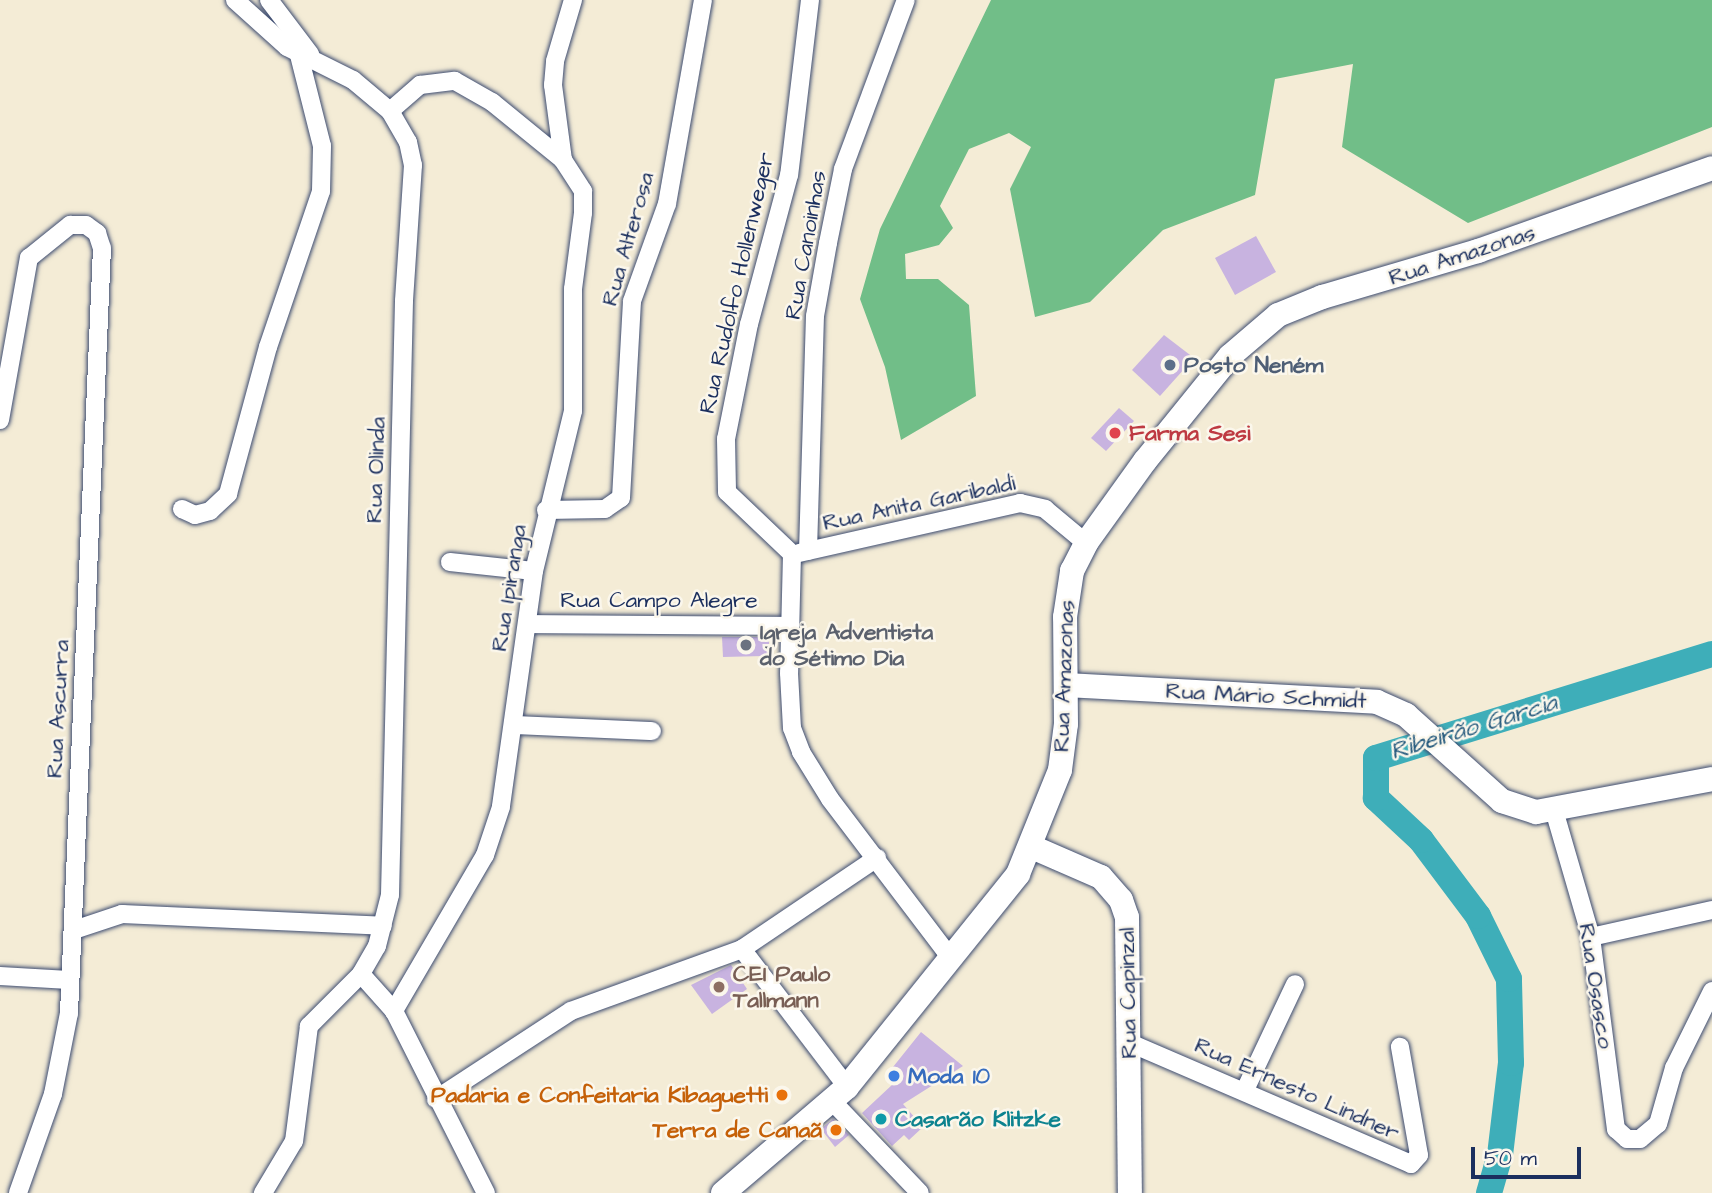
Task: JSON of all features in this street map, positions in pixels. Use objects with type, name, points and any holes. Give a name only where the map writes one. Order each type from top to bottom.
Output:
[{"type":"main road","name":"Rua Amazonas","points":[[723,1193],[840,1094],[952,960],[1018,874],[1032,847],[1060,770],[1066,685],[1067,591],[1086,543],[1230,356],[1278,315],[1322,298],[1478,251],[1712,168]]},
{"type":"main road","name":"Rua Mário Schmidt","points":[[1066,685],[1341,697],[1377,702],[1406,715],[1502,801],[1536,811],[1554,810]]},
{"type":"main road","points":[[1554,810],[1712,779]]},
{"type":"main road","name":"Rua Capinzal","points":[[1032,847],[1101,877],[1121,900],[1130,941],[1130,1193]]},
{"type":"street","name":"Rua Olinda","points":[[235,0],[263,28],[353,80],[390,111],[408,142],[413,190],[404,301],[390,895],[383,926],[361,974]]},
{"type":"street","points":[[182,509],[195,515],[210,511],[228,494],[268,347],[321,191],[322,146],[305,54],[269,0]]},
{"type":"street","points":[[563,160],[553,85],[573,0]]},
{"type":"street","name":"Rua Alterosa","points":[[546,510],[605,509],[621,498],[632,301],[667,204],[703,0]]},
{"type":"street","name":"Rua Rudolfo Hollenweger","points":[[800,552],[740,509],[727,492],[724,468],[749,324],[789,175],[810,0]]},
{"type":"street","name":"Rua Canoinhas","points":[[800,552],[815,316],[828,243],[843,169],[906,0]]},
{"type":"street","name":"Rua Ipiranga","points":[[390,111],[420,85],[455,81],[492,102],[563,160],[583,191],[583,213],[573,289],[573,411],[546,510],[534,571],[501,807],[485,855],[394,1011]]},
{"type":"street","name":"Rua Ascurra","points":[[0,420],[29,258],[71,225],[86,225],[97,233],[102,248],[74,930],[61,1066],[18,1193]]},
{"type":"street","name":"Rua Anita Garibaldi","points":[[800,552],[1020,503],[1045,509],[1086,543]]},
{"type":"street","points":[[800,552],[790,626],[792,728],[801,752],[830,799],[952,960]]},
{"type":"street","points":[[450,562],[534,571]]},
{"type":"street","name":"Rua Campo Alegre","points":[[528,624],[790,626]]},
{"type":"street","points":[[513,725],[652,731]]},
{"type":"street","name":"Rua Osasco","points":[[1554,810],[1591,937],[1616,1129],[1627,1139],[1640,1139],[1658,1124],[1674,1068],[1712,991]]},
{"type":"street","points":[[436,1098],[571,1011],[742,949],[877,858]]},
{"type":"street","points":[[1591,937],[1712,910]]},
{"type":"street","points":[[74,930],[108,917],[133,914],[383,926]]},
{"type":"street","points":[[742,949],[840,1094],[920,1193]]},
{"type":"street","points":[[263,1193],[294,1142],[309,1026],[361,974],[394,1011],[486,1193]]},
{"type":"street","points":[[0,976],[69,980]]},
{"type":"street","points":[[1245,1090],[1295,985]]},
{"type":"street","name":"Rua Ernesto Lindner","points":[[1129,1043],[1245,1090],[1411,1164],[1419,1155],[1400,1047]]},
{"type":"green space","points":[[991,0],[1712,0],[1712,127],[1468,223],[1342,147],[1353,64],[1275,79],[1255,195],[1163,230],[1090,302],[1035,317],[1010,189],[1031,147],[1009,133],[969,149],[940,206],[953,228],[939,245],[905,254],[906,279],[938,279],[969,305],[976,396],[901,440],[885,367],[860,299],[880,229]]},
{"type":"building","points":[[1256,236],[1276,272],[1235,295],[1215,258]]},
{"type":"building","points":[[1164,335],[1194,358],[1160,396],[1132,370]]},
{"type":"building","points":[[1119,408],[1134,421],[1106,451],[1091,438]]},
{"type":"building","name":"Igreja Adventista do Sétimo Dia","points":[[722,637],[769,637],[769,656],[723,657]]},
{"type":"building","name":"CEI Paulo Tallmann","points":[[731,965],[747,989],[712,1014],[691,985]]},
{"type":"building","points":[[921,1032],[963,1066],[903,1104],[923,1127],[909,1140],[904,1135],[892,1146],[862,1113],[893,1084],[885,1077]]},
{"type":"building","name":"Terra de Canaã","points":[[833,1119],[849,1135],[835,1147],[821,1129]]},
{"type":"waterway","name":"Ribeirão Garcia","points":[[1489,1193],[1500,1155],[1511,1063],[1509,979],[1478,916],[1421,840],[1376,798],[1376,758],[1712,654]]},
{"type":"place","name":"Posto Neném","points":[[1170,365]]},
{"type":"place","name":"Farma Sesi","points":[[1115,433]]},
{"type":"place","name":"Igreja Adventista do Sétimo Dia","points":[[746,645]]},
{"type":"place","name":"CEI Paulo Tallmann","points":[[719,987]]},
{"type":"place","name":"Moda 10","points":[[894,1076]]},
{"type":"place","name":"Padaria e Confeitaria Kibaguetti","points":[[782,1095]]},
{"type":"place","name":"Casarão Klitzke","points":[[881,1119]]},
{"type":"place","name":"Terra de Canaã","points":[[836,1130]]}]
